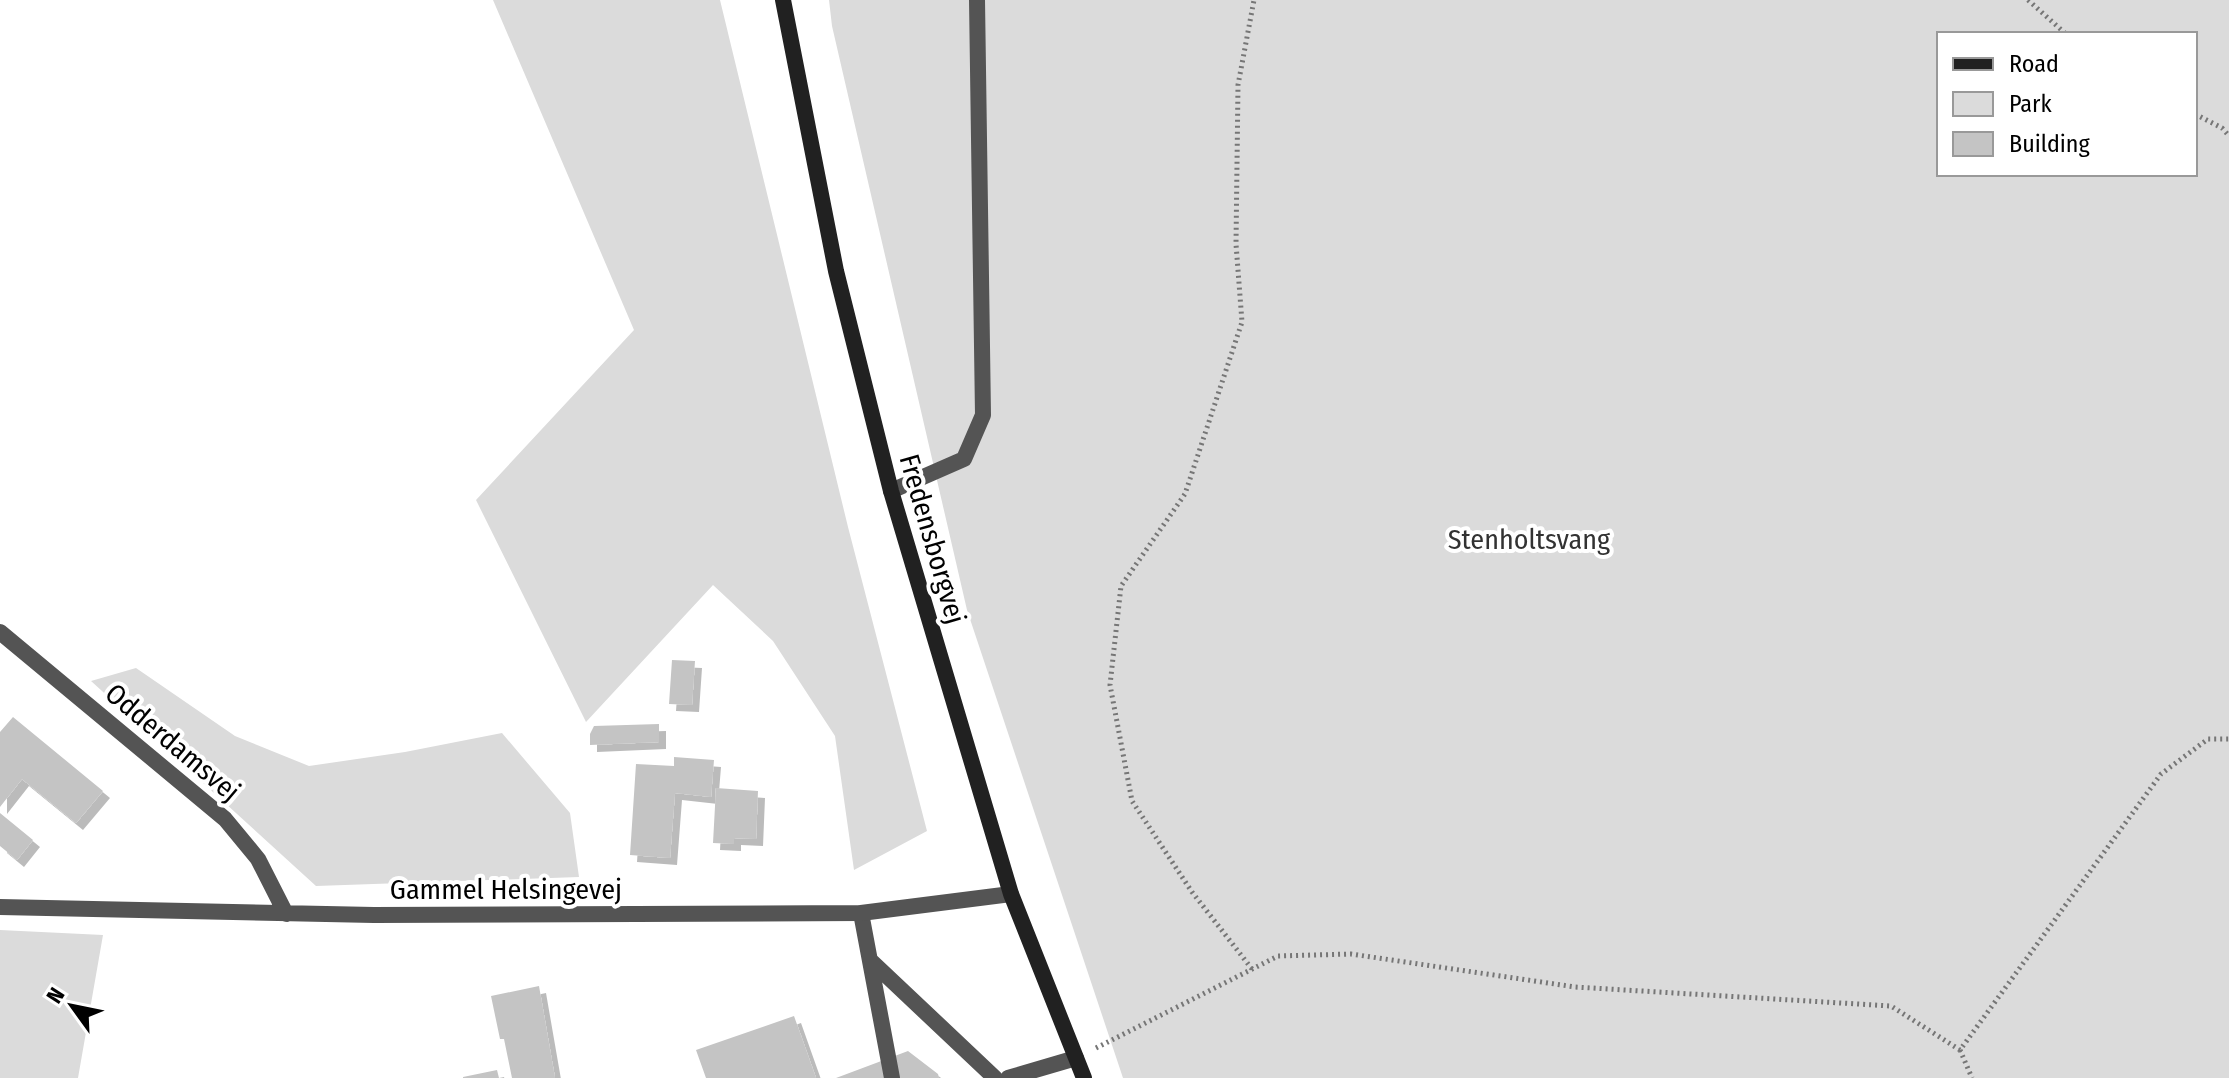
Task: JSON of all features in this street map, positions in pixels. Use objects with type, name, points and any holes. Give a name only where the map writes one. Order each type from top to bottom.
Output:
[{"type":"street","name":"Fredensborgvej","points":[[783,0],[836,271],[891,491],[1011,894],[1084,1078]]},
{"type":"street","points":[[891,491],[964,459],[983,415],[977,0]]},
{"type":"street","name":"Odderdamsvej","points":[[0,632],[225,819],[258,859],[286,914]]},
{"type":"street","name":"Gammel Helsingevej","points":[[0,907],[286,914],[861,913],[1011,894]]},
{"type":"street","points":[[861,913],[892,1078]]},
{"type":"street","points":[[870,960],[995,1078]]},
{"type":"street","points":[[1008,1078],[1076,1058]]},
{"type":"path","points":[[1252,969],[1192,892],[1132,801],[1110,685],[1121,586],[1185,494],[1242,322],[1236,244],[1238,85],[1254,0]]},
{"type":"path","points":[[2028,0],[2064,32]]},
{"type":"path","points":[[2197,115],[2222,128],[2229,136]]},
{"type":"path","points":[[1960,1050],[2161,774],[2208,739],[2229,739]]},
{"type":"path","points":[[1076,1058],[1278,956],[1351,954],[1575,987],[1891,1006],[1960,1050],[1972,1078]]},
{"type":"green space","points":[[493,0],[720,0],[848,527],[927,831],[854,870],[835,736],[773,641],[713,585],[586,722],[476,500],[634,330]]},
{"type":"green space","name":"Stenholtsvang","points":[[829,0],[2229,0],[2229,1078],[1123,1078],[967,610],[832,26]]},
{"type":"green space","points":[[136,668],[235,736],[309,766],[502,733],[570,813],[579,877],[316,886],[91,681]]},
{"type":"green space","points":[[0,930],[103,935],[78,1078],[0,1078]]},
{"type":"building","points":[[672,660],[695,661],[692,705],[669,704]]},
{"type":"building","points":[[13,717],[103,791],[76,823],[22,779],[0,807],[0,732]]},
{"type":"building","points":[[659,724],[659,742],[590,745],[594,726]]},
{"type":"building","points":[[674,757],[714,760],[711,797],[675,793],[670,858],[630,855],[636,764],[674,766]]},
{"type":"building","points":[[716,788],[758,791],[756,839],[734,838],[734,844],[713,843]]},
{"type":"building","points":[[0,813],[33,840],[17,860],[0,846]]},
{"type":"building","points":[[539,986],[555,1078],[512,1078],[491,996]]},
{"type":"building","points":[[794,1016],[816,1078],[706,1078],[696,1050]]},
{"type":"building","points":[[908,1051],[939,1078],[836,1078]]},
{"type":"building","points":[[497,1070],[499,1078],[463,1078],[463,1077]]}]
